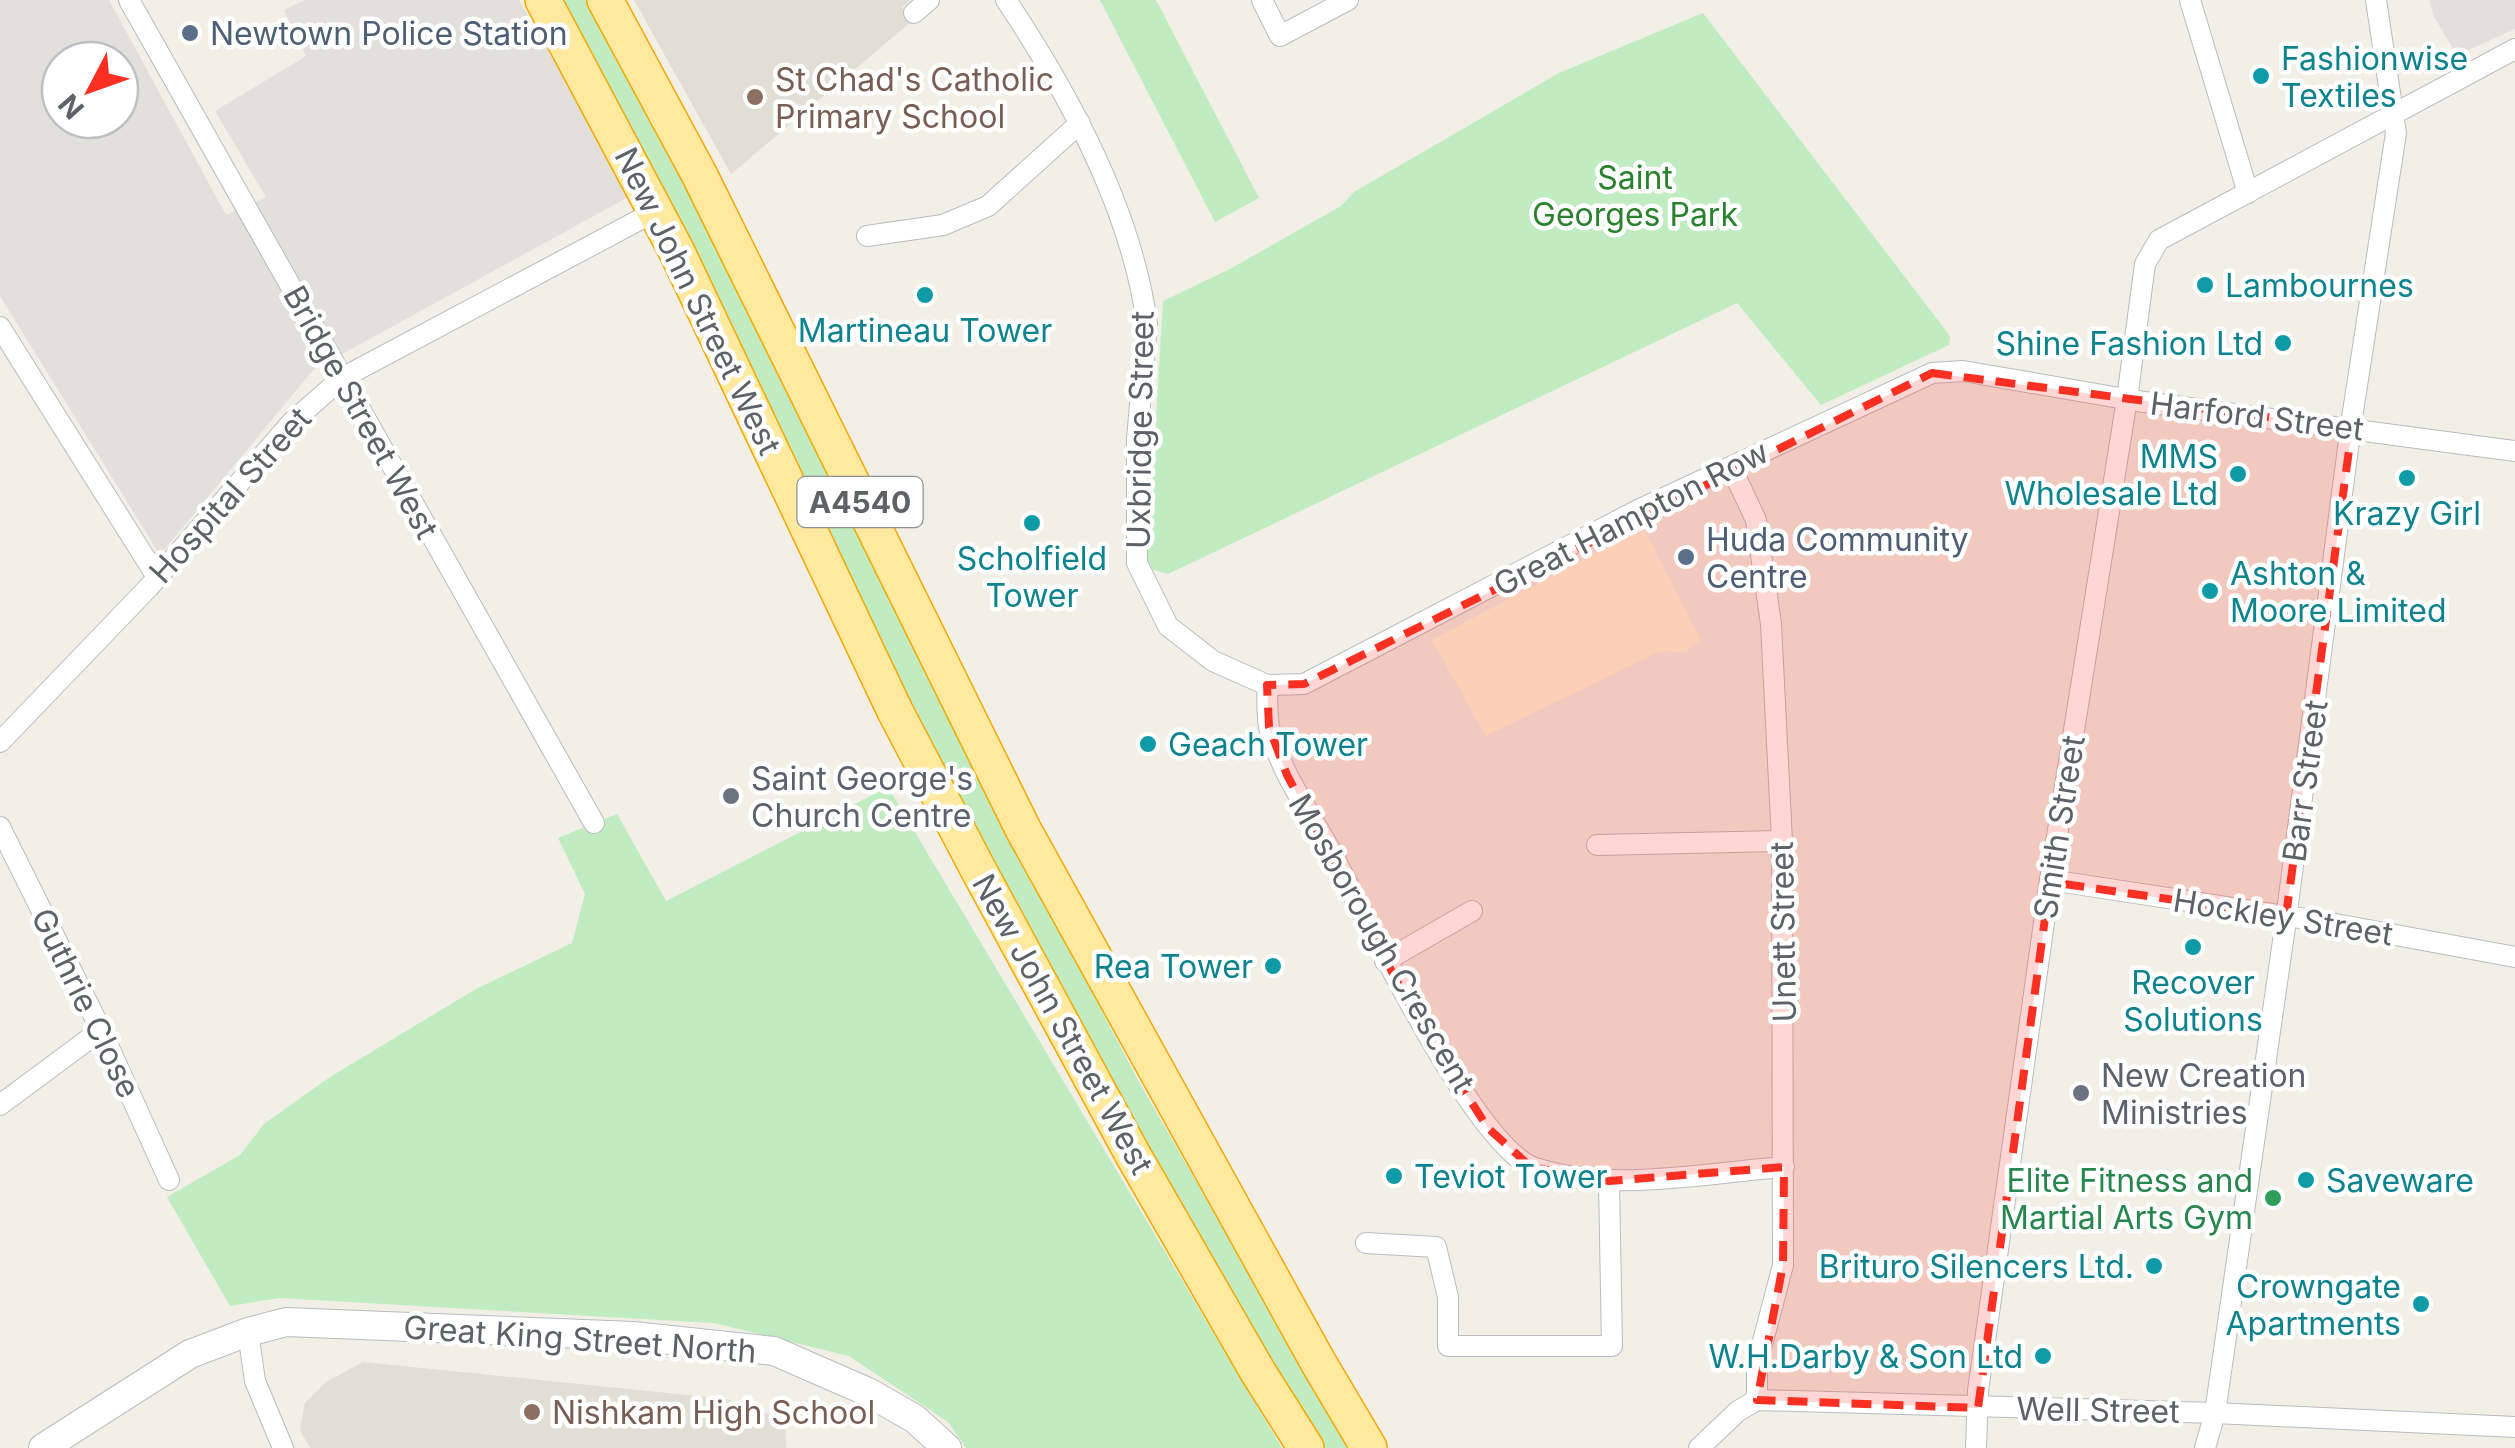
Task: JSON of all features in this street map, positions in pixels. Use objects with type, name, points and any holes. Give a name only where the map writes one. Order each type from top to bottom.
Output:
[{"type":"highway","name":"New John Street West","points":[[543,0],[656,211],[895,712],[1133,1155],[1306,1448]]},
{"type":"highway","name":"New John Street West","points":[[605,0],[707,191],[1022,830],[1369,1448]]},
{"type":"street","name":"Bridge Street West","points":[[128,0],[594,823]]},
{"type":"street","name":"Uxbridge Street","points":[[1006,0],[1080,123],[1127,236],[1147,324],[1137,438],[1137,562],[1168,626],[1213,660],[1267,686]]},
{"type":"street","points":[[1262,0],[1280,36],[1348,0]]},
{"type":"street","points":[[2190,0],[2248,192],[2515,49]]},
{"type":"street","name":"Barr Street","points":[[2205,1448],[2216,1413],[2396,133],[2376,0]]},
{"type":"street","points":[[868,236],[943,225],[988,206],[1080,123]]},
{"type":"street","name":"Smith Street","points":[[1976,1448],[1978,1408],[2050,880],[2127,399],[2144,264],[2158,240],[2248,192]]},
{"type":"street","name":"Hospital Street","points":[[0,742],[157,577],[292,422],[342,378],[656,211]]},
{"type":"street","points":[[0,326],[157,577]]},
{"type":"street","name":"Great Hampton Row","points":[[1267,686],[1304,684],[1638,510],[1932,373],[1963,371],[2000,376]]},
{"type":"street","name":"Harford Street","points":[[2000,376],[2127,399],[2515,451]]},
{"type":"street","name":"Unett Street","points":[[1731,467],[1756,520],[1772,624],[1782,841],[1783,1265],[1757,1364],[1756,1400]]},
{"type":"street","name":"Mosborough Crescent","points":[[1267,686],[1268,727],[1286,775],[1414,1013],[1488,1128],[1532,1167],[1609,1181],[1784,1167]]},
{"type":"street","name":"Guthrie Close","points":[[0,827],[101,1030],[169,1180]]},
{"type":"street","points":[[1597,845],[1782,841]]},
{"type":"street","name":"Hockley Street","points":[[2050,880],[2286,916],[2515,957]]},
{"type":"street","points":[[1385,960],[1472,911]]},
{"type":"street","points":[[0,1105],[101,1030]]},
{"type":"street","points":[[1366,1242],[1436,1247],[1448,1297],[1448,1346],[1612,1346],[1609,1181]]},
{"type":"street","name":"Great King Street North","points":[[42,1448],[190,1354],[286,1322],[633,1336],[774,1351],[868,1392],[915,1419],[947,1448]]},
{"type":"street","points":[[248,1332],[254,1381],[283,1448]]},
{"type":"street","points":[[1699,1448],[1738,1411],[1756,1400]]},
{"type":"street","name":"Well Street","points":[[1756,1400],[2216,1413],[2515,1427]]},
{"type":"highlighted area","points":[[1932,373],[2352,428],[2286,916],[2050,882],[1978,1408],[1757,1400],[1783,1265],[1784,1167],[1609,1181],[1531,1167],[1488,1128],[1414,1013],[1287,775],[1269,727],[1267,685],[1304,684]]},
{"type":"shaded area","points":[[0,0],[109,0],[131,40],[40,40],[40,140],[140,140],[140,57],[226,215],[266,197],[215,111],[306,56],[284,10],[305,0],[519,0],[632,195],[313,370],[160,555],[0,296]]},
{"type":"shaded area","name":"St Chad's Catholic Primary School","points":[[634,0],[910,0],[902,7],[912,21],[731,174]]},
{"type":"shaded area","points":[[2429,0],[2515,0],[2515,29],[2457,55],[2434,17]]},
{"type":"shaded area","points":[[1643,528],[1701,640],[1685,652],[1660,651],[1486,736],[1432,640]]},
{"type":"shaded area","name":"Nishkam High School","points":[[363,1362],[727,1399],[785,1421],[786,1448],[310,1448],[300,1430],[305,1403],[326,1382]]},
{"type":"green space","points":[[559,0],[586,0],[679,168],[999,815],[1139,1082],[1349,1448],[1322,1448],[1263,1356],[996,874]]},
{"type":"green space","points":[[1100,0],[1156,0],[1259,198],[1215,222]]},
{"type":"green space","name":"Saint Georges Park","points":[[1703,13],[1950,336],[1949,345],[1821,405],[1737,303],[1168,574],[1147,568],[1163,301],[1230,269],[1341,206],[1354,192],[1559,73]]},
{"type":"green space","points":[[888,787],[1282,1448],[966,1448],[948,1422],[849,1356],[714,1323],[279,1298],[230,1306],[167,1197],[240,1155],[264,1124],[330,1077],[476,989],[572,943],[585,894],[558,838],[617,814],[666,901]]},
{"type":"place","name":"Newtown Police Station","points":[[190,33]]},
{"type":"place","name":"Fashionwise Textiles","points":[[2261,76]]},
{"type":"place","name":"St Chad's Catholic Primary School","points":[[755,97]]},
{"type":"place","name":"Lambournes","points":[[2205,285]]},
{"type":"place","name":"Martineau Tower","points":[[925,295]]},
{"type":"place","name":"Shine Fashion Ltd","points":[[2283,343]]},
{"type":"place","name":"MMS Wholesale Ltd","points":[[2238,474]]},
{"type":"place","name":"Krazy Girl","points":[[2407,478]]},
{"type":"place","name":"Scholfield Tower","points":[[1032,523]]},
{"type":"place","name":"Huda Community Centre","points":[[1686,557]]},
{"type":"place","name":"Ashton & Moore Limited","points":[[2210,591]]},
{"type":"place","name":"Geach Tower","points":[[1148,744]]},
{"type":"place","name":"Saint George's Church Centre","points":[[731,796]]},
{"type":"place","name":"Recover Solutions","points":[[2193,947]]},
{"type":"place","name":"Rea Tower","points":[[1273,966]]},
{"type":"place","name":"New Creation Ministries","points":[[2081,1093]]},
{"type":"place","name":"Teviot Tower","points":[[1394,1176]]},
{"type":"place","name":"Saveware","points":[[2306,1180]]},
{"type":"place","name":"Elite Fitness and Martial Arts Gym","points":[[2273,1198]]},
{"type":"place","name":"Brituro Silencers Ltd.","points":[[2154,1266]]},
{"type":"place","name":"Crowngate Apartments","points":[[2421,1304]]},
{"type":"place","name":"W.H.Darby & Son Ltd","points":[[2043,1356]]},
{"type":"place","name":"Nishkam High School","points":[[532,1412]]}]
